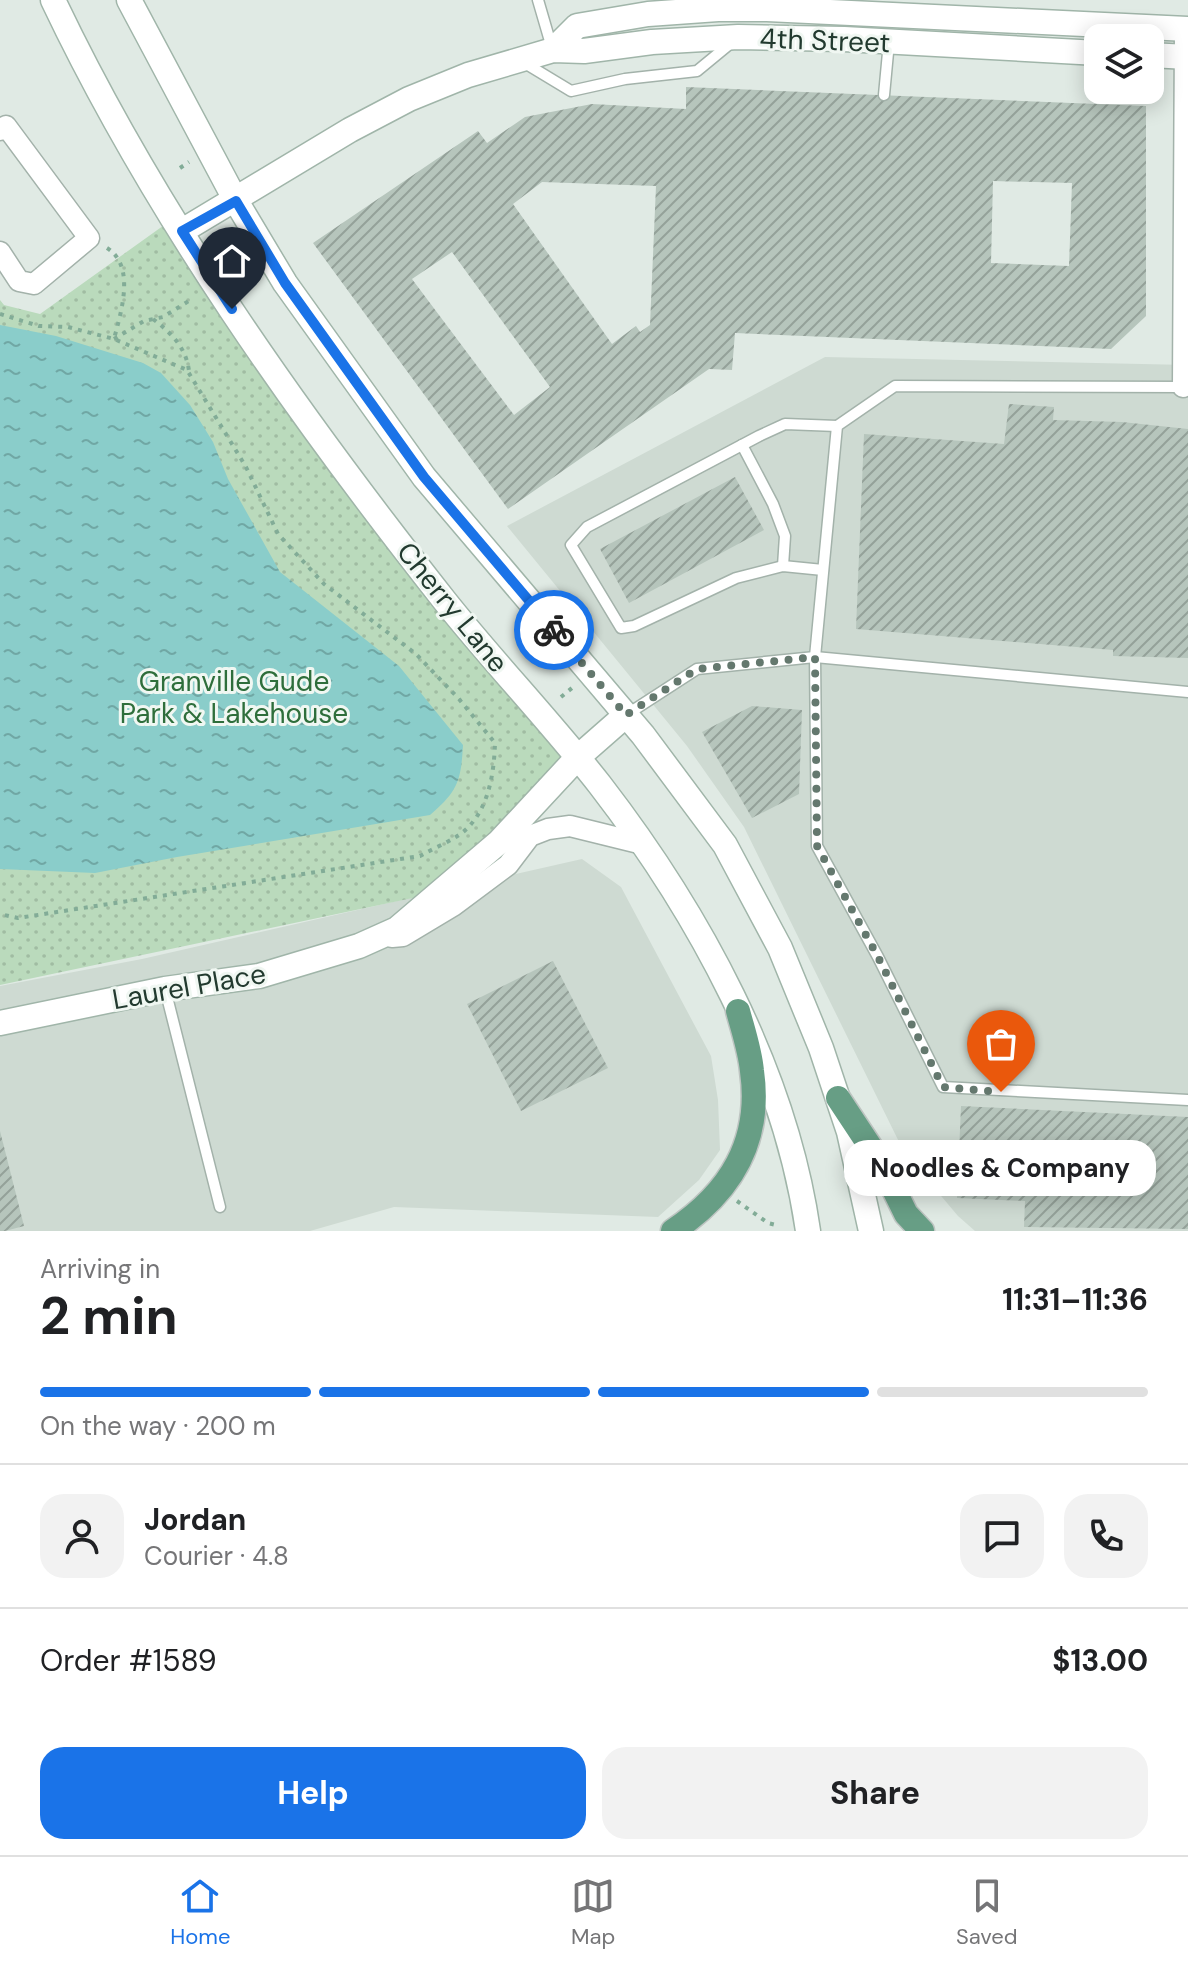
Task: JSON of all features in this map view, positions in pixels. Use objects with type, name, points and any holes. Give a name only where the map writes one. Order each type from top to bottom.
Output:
[{"type":"main road","name":"Cherry Lane","points":[[53,0],[118,122],[232,309],[332,451],[444,600],[577,758],[643,844],[702,941],[757,1048],[781,1112],[803,1197],[808,1231]]},
{"type":"main road","points":[[129,0],[236,201],[285,283],[424,477],[626,715],[725,845],[780,948],[821,1048],[852,1146],[871,1231]]},
{"type":"main road","name":"4th Street","points":[[553,50],[577,26],[648,14],[718,9],[882,7],[1186,29]]},
{"type":"main road","name":"4th Street","points":[[182,231],[350,130],[409,99],[468,75],[553,50],[584,51],[652,42],[738,37],[1084,52]]},
{"type":"main road","points":[[1164,56],[1186,57]]},
{"type":"main road","name":"Laurel Place","points":[[0,1023],[165,989],[259,976],[359,946],[397,929],[499,842],[577,758],[626,715]]},
{"type":"main road","points":[[673,1231],[697,1215],[739,1166],[752,1123],[753,1071],[738,1011]]},
{"type":"main road","points":[[838,1098],[881,1163],[906,1214],[922,1231]]},
{"type":"street","points":[[1185,387],[1186,29]]},
{"type":"street","points":[[0,130],[6,126],[89,238],[34,284],[19,281],[0,252]]},
{"type":"street","name":"Laurel Place","points":[[376,938],[403,936],[453,906],[508,865],[530,836],[548,829],[570,826],[643,844]]},
{"type":"lane","points":[[538,0],[553,50]]},
{"type":"lane","points":[[819,39],[821,6]]},
{"type":"lane","points":[[882,7],[884,95]]},
{"type":"lane","points":[[518,59],[571,91],[625,79],[697,71],[738,37]]},
{"type":"lane","points":[[823,570],[783,566],[736,578],[634,626],[621,628],[571,545],[587,527],[742,445],[785,424],[837,426],[895,386],[1185,387]]},
{"type":"lane","points":[[837,426],[815,657],[817,846],[878,957],[943,1087],[1188,1100]]},
{"type":"lane","points":[[742,445],[773,504],[785,536],[783,566]]},
{"type":"lane","points":[[626,715],[697,669],[815,657],[1188,692]]},
{"type":"lane","points":[[165,989],[220,1207]]},
{"type":"path","points":[[180,168],[191,161]]},
{"type":"path","points":[[89,238],[112,251],[122,267],[122,305],[114,339]]},
{"type":"path","points":[[114,339],[144,321],[163,317],[192,299]]},
{"type":"path","points":[[0,314],[39,326],[68,327],[114,339],[189,372]]},
{"type":"path","points":[[0,914],[18,918],[420,856],[461,834],[479,813],[494,774],[495,743],[437,674],[362,610],[324,584],[278,534],[246,467],[189,372],[183,349],[171,333],[153,319]]},
{"type":"path","points":[[561,697],[573,686]]},
{"type":"path","points":[[735,1200],[768,1223],[776,1225]]},
{"type":"shaded area","points":[[825,357],[1188,365],[1188,1231],[975,1231],[958,1216],[904,1152],[744,827],[687,746],[507,526]]},
{"type":"shaded area","points":[[582,859],[621,887],[711,1056],[718,1100],[720,1150],[699,1180],[658,1217],[394,1207],[310,1231],[0,1231],[0,986],[142,959]]},
{"type":"green space","name":"Granville Gude Park & Lakehouse","points":[[174,218],[216,285],[577,758],[441,892],[0,985],[0,300],[4,305],[40,314]]},
{"type":"water","points":[[0,325],[56,336],[143,363],[161,373],[190,405],[213,442],[228,479],[280,572],[399,666],[463,745],[456,784],[447,799],[430,815],[95,873],[0,869]]},
{"type":"building","points":[[686,87],[1146,106],[1146,316],[1111,349],[735,333],[732,370],[709,369],[508,509],[313,243],[478,131],[487,143],[525,117],[592,104],[686,109]],"holes":[[[993,181],[1072,183],[1069,266],[991,263]],[[542,182],[656,186],[650,325],[640,332],[636,326],[612,344],[513,204]],[[452,252],[550,387],[514,415],[412,279]]]},
{"type":"building","points":[[1009,404],[1054,407],[1053,420],[1122,422],[1188,429],[1188,658],[1113,656],[1113,650],[856,629],[864,434],[1004,444]]},
{"type":"building","points":[[735,477],[764,530],[629,603],[600,549]]},
{"type":"building","points":[[752,706],[802,710],[799,794],[752,818],[702,732]]},
{"type":"building","points":[[553,961],[608,1068],[521,1111],[467,1004]]},
{"type":"building","points":[[961,1106],[1188,1117],[1188,1229],[1024,1227],[1025,1201],[957,1198]]},
{"type":"building","points":[[0,1131],[24,1226],[5,1231],[0,1231]]},
{"type":"way so far","points":[[554,630],[626,715],[697,669],[815,657],[817,846],[878,957],[943,1087],[1001,1092]]},
{"type":"place","name":"Noodles & Company","points":[[1001,1092]]},
{"type":"route","points":[[232,309],[182,231],[236,201],[285,283],[424,477],[554,630]]}]
